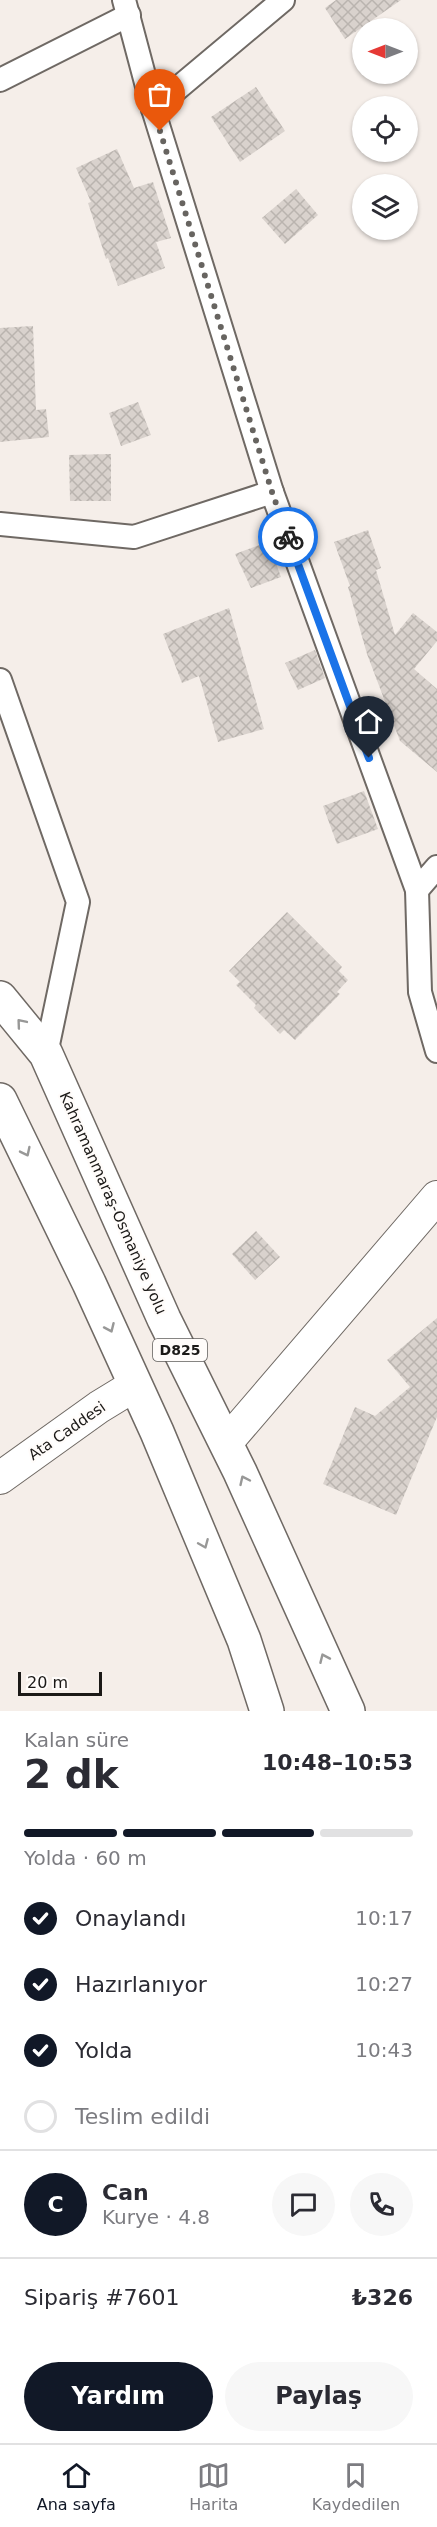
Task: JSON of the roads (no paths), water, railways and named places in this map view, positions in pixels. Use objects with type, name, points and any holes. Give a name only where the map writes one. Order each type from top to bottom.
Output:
[{"type":"highway","name":"Kahramanmaraş-Osmaniye yolu","points":[[0,998],[46,1054],[160,1309],[226,1443],[348,1711]]},
{"type":"highway","points":[[0,1100],[89,1283],[135,1384],[244,1640],[267,1711]]},
{"type":"street","points":[[153,108],[283,0]]},
{"type":"street","points":[[0,80],[127,8],[153,108],[272,492],[417,890],[420,992],[437,1051]]},
{"type":"street","points":[[0,524],[134,537],[272,492]]},
{"type":"street","points":[[0,680],[78,902],[46,1054]]},
{"type":"street","points":[[417,890],[437,867]]},
{"type":"street","points":[[226,1443],[437,1197]]},
{"type":"street","name":"Ata Caddesi","points":[[0,1478],[135,1384]]}]
